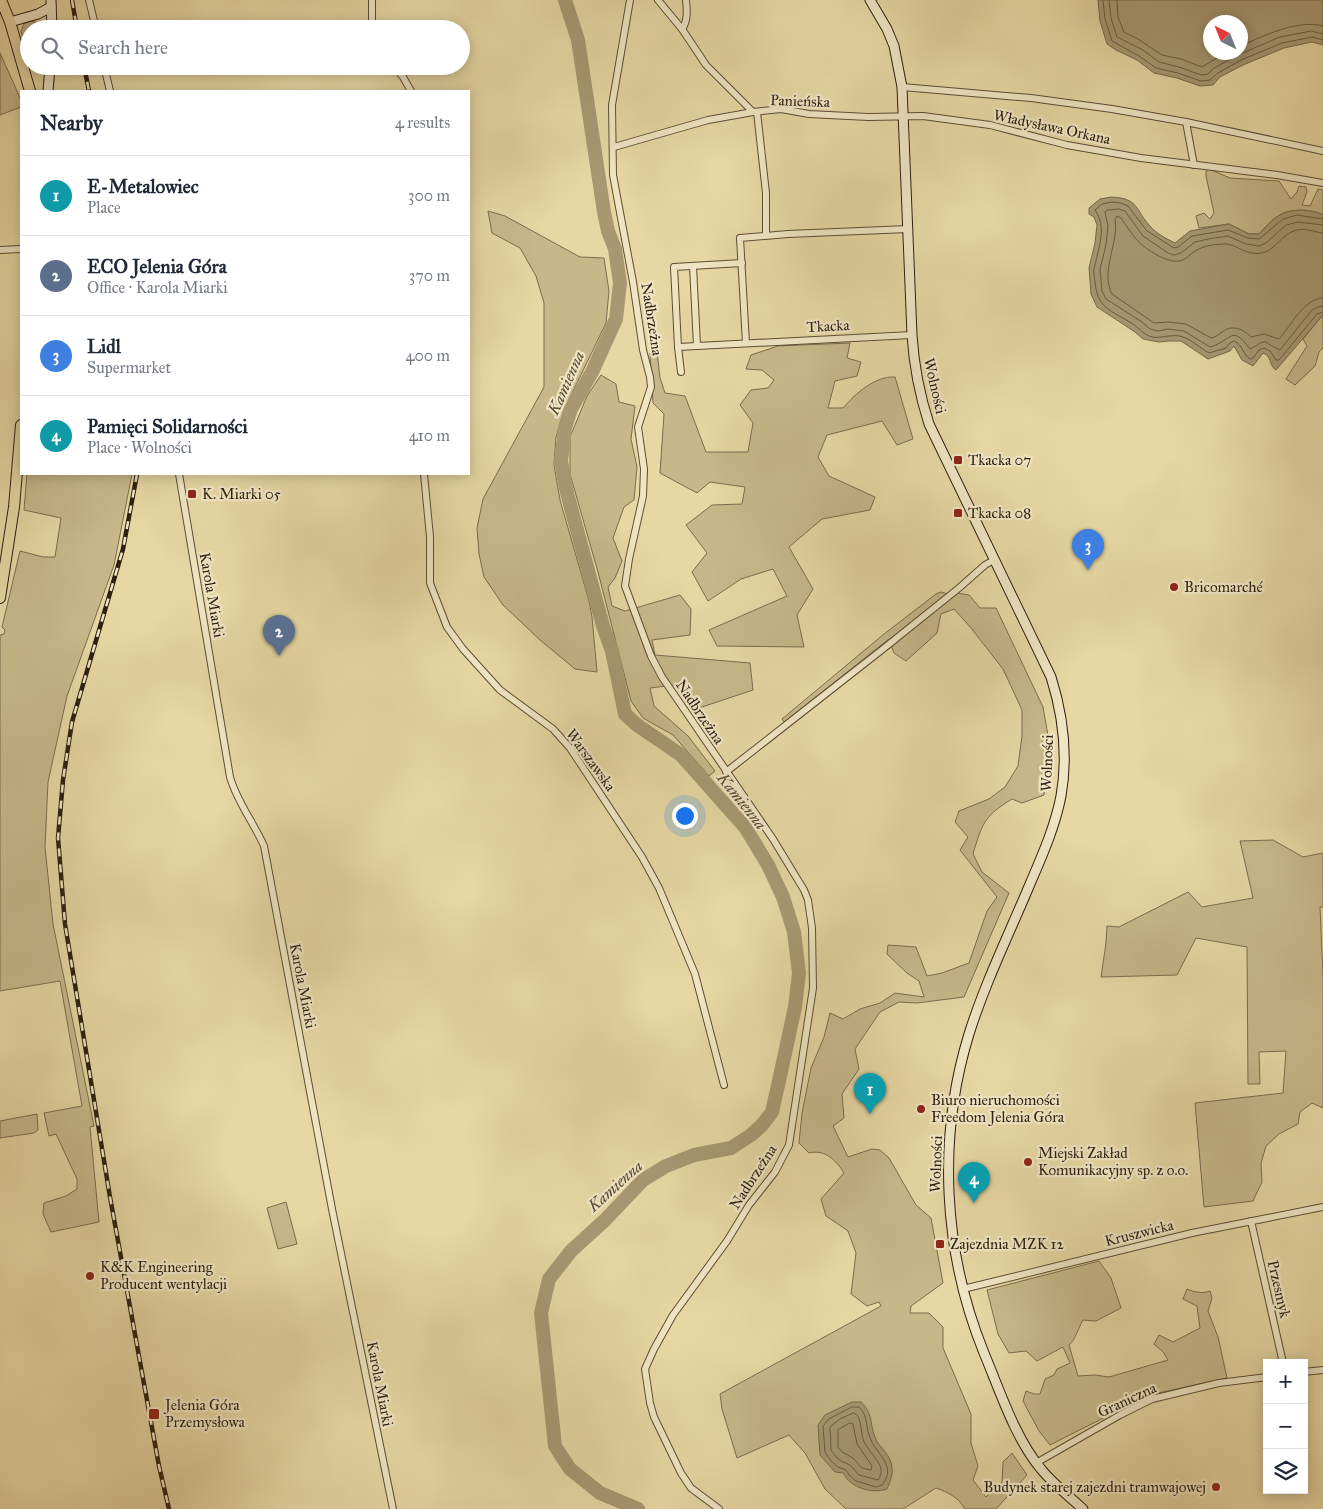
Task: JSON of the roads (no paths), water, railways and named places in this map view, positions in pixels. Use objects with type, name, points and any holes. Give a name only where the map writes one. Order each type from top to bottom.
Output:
[{"type":"main road","points":[[1,0],[20,54]]},
{"type":"main road","points":[[26,75],[30,90]]},
{"type":"main road","points":[[0,598],[11,525],[20,435]]},
{"type":"street","points":[[89,0],[94,20]]},
{"type":"street","points":[[372,0],[372,20]]},
{"type":"street","name":"Nadbrzeżna","points":[[630,0],[612,105],[614,184],[632,273],[643,350],[651,387],[638,427],[644,469],[643,496],[625,586],[651,656],[662,678],[772,839],[804,890],[808,900],[812,928],[813,979],[807,1033],[790,1139],[784,1157],[775,1172],[749,1205],[727,1241],[673,1315],[645,1369],[654,1417],[681,1473],[691,1488],[719,1509]]},
{"type":"street","name":"Panieńska","points":[[658,0],[682,29],[706,65],[755,112],[781,109],[809,114],[868,117],[904,116]]},
{"type":"street","points":[[682,29],[686,17],[686,0]]},
{"type":"street","name":"Wolności","points":[[870,0],[887,29],[894,46],[902,87],[914,369],[929,424],[1051,677],[1058,702],[1064,742],[1061,795],[1054,825],[979,1006],[967,1041],[953,1101],[948,1197],[950,1224],[963,1289],[976,1334],[1017,1430],[1036,1463],[1050,1479],[1084,1509]]},
{"type":"street","points":[[10,22],[38,14],[51,3]]},
{"type":"street","points":[[51,3],[52,20]]},
{"type":"street","points":[[48,90],[49,75]]},
{"type":"street","points":[[106,75],[110,90]]},
{"type":"street","points":[[402,75],[410,90]]},
{"type":"street","name":"Władysława Orkana","points":[[902,87],[1030,98],[1112,109],[1186,122],[1323,151]]},
{"type":"street","points":[[614,147],[708,120],[755,112],[766,193],[766,235]]},
{"type":"street","name":"Władysława Orkana","points":[[904,116],[923,116],[990,125],[1067,145],[1141,158],[1323,183]]},
{"type":"street","points":[[1186,122],[1194,165]]},
{"type":"street","points":[[746,343],[740,238],[908,228]]},
{"type":"street","points":[[0,250],[20,249]]},
{"type":"street","points":[[681,372],[674,267],[742,263]]},
{"type":"street","points":[[693,266],[698,346]]},
{"type":"street","name":"Tkacka","points":[[678,347],[912,335]]},
{"type":"street","name":"Karola Miarki","points":[[179,475],[230,777],[234,792],[256,828],[264,846],[332,1209],[393,1509]]},
{"type":"street","name":"Warszawska","points":[[424,475],[430,537],[430,583],[446,627],[500,690],[553,729],[570,748],[642,857],[659,888],[695,974],[724,1085]]},
{"type":"street","points":[[726,772],[897,638],[985,565],[994,560]]},
{"type":"street","name":"Kruszwicka","points":[[963,1289],[1192,1233],[1323,1207]]},
{"type":"street","name":"Przesmyk","points":[[1251,1221],[1282,1359]]},
{"type":"street","points":[[1308,1372],[1323,1370]]},
{"type":"street","name":"Graniczna","points":[[1036,1463],[1152,1399],[1220,1383],[1263,1378]]},
{"type":"water","points":[[1098,0],[1323,0],[1323,45],[1312,42],[1284,48],[1243,65],[1220,77],[1213,85],[1200,86],[1154,73],[1137,60],[1107,44],[1100,21]]},
{"type":"water","points":[[1111,197],[1127,200],[1132,203],[1153,230],[1175,243],[1190,231],[1229,224],[1249,234],[1259,234],[1274,219],[1290,211],[1307,211],[1323,215],[1323,315],[1276,370],[1266,354],[1263,353],[1253,366],[1242,360],[1234,346],[1230,351],[1208,359],[1181,341],[1159,342],[1143,339],[1097,307],[1091,294],[1089,268],[1097,225],[1094,217],[1089,214],[1089,208],[1100,199]]},
{"type":"water","points":[[852,1402],[861,1402],[868,1411],[878,1444],[889,1457],[892,1475],[887,1489],[875,1491],[856,1486],[843,1473],[835,1472],[820,1455],[818,1425],[825,1415]]},
{"type":"waterway","name":"Kamienna","points":[[565,0],[578,40],[604,212],[608,231],[615,249],[620,283],[616,319],[592,372],[571,409],[565,428],[561,461],[567,493],[603,626],[612,651],[625,714],[637,725],[681,755],[745,827],[768,865],[783,897],[794,932],[799,973],[795,1007],[772,1112],[762,1125],[731,1148],[694,1155],[666,1166],[643,1180],[605,1220],[571,1251],[549,1279],[541,1313],[555,1446],[570,1469],[600,1493],[638,1509]]},
{"type":"railway","points":[[72,0],[75,20]]},
{"type":"railway","points":[[86,75],[89,90]]},
{"type":"railway","points":[[137,475],[123,549],[72,722],[63,780],[58,838],[65,924],[110,1197],[159,1466],[169,1509]]},
{"type":"place","name":"Tkacka 07","points":[[958,460]]},
{"type":"place","name":"K. Miarki 05","points":[[192,494]]},
{"type":"place","name":"Tkacka 08","points":[[958,513]]},
{"type":"place","name":"Lidl","points":[[1088,570]]},
{"type":"place","name":"Bricomarché","points":[[1174,587]]},
{"type":"place","name":"ECO Jelenia Góra","points":[[279,656]]},
{"type":"place","name":"Biuro nieruchomości Freedom Jelenia Góra","points":[[921,1109]]},
{"type":"place","name":"E-Metalowiec","points":[[870,1114]]},
{"type":"place","name":"Miejski Zakład Komunikacyjny sp. z o.o.","points":[[1028,1162]]},
{"type":"place","name":"Pamięci Solidarności","points":[[974,1203]]},
{"type":"place","name":"Zajezdnia MZK 12","points":[[940,1244]]},
{"type":"place","name":"K&K Engineering Producent wentylacji","points":[[90,1276]]},
{"type":"place","name":"Jelenia Góra Przemysłowa","points":[[154,1414]]},
{"type":"place","name":"Budynek starej zajezdni tramwajowej","points":[[1216,1487]]}]
